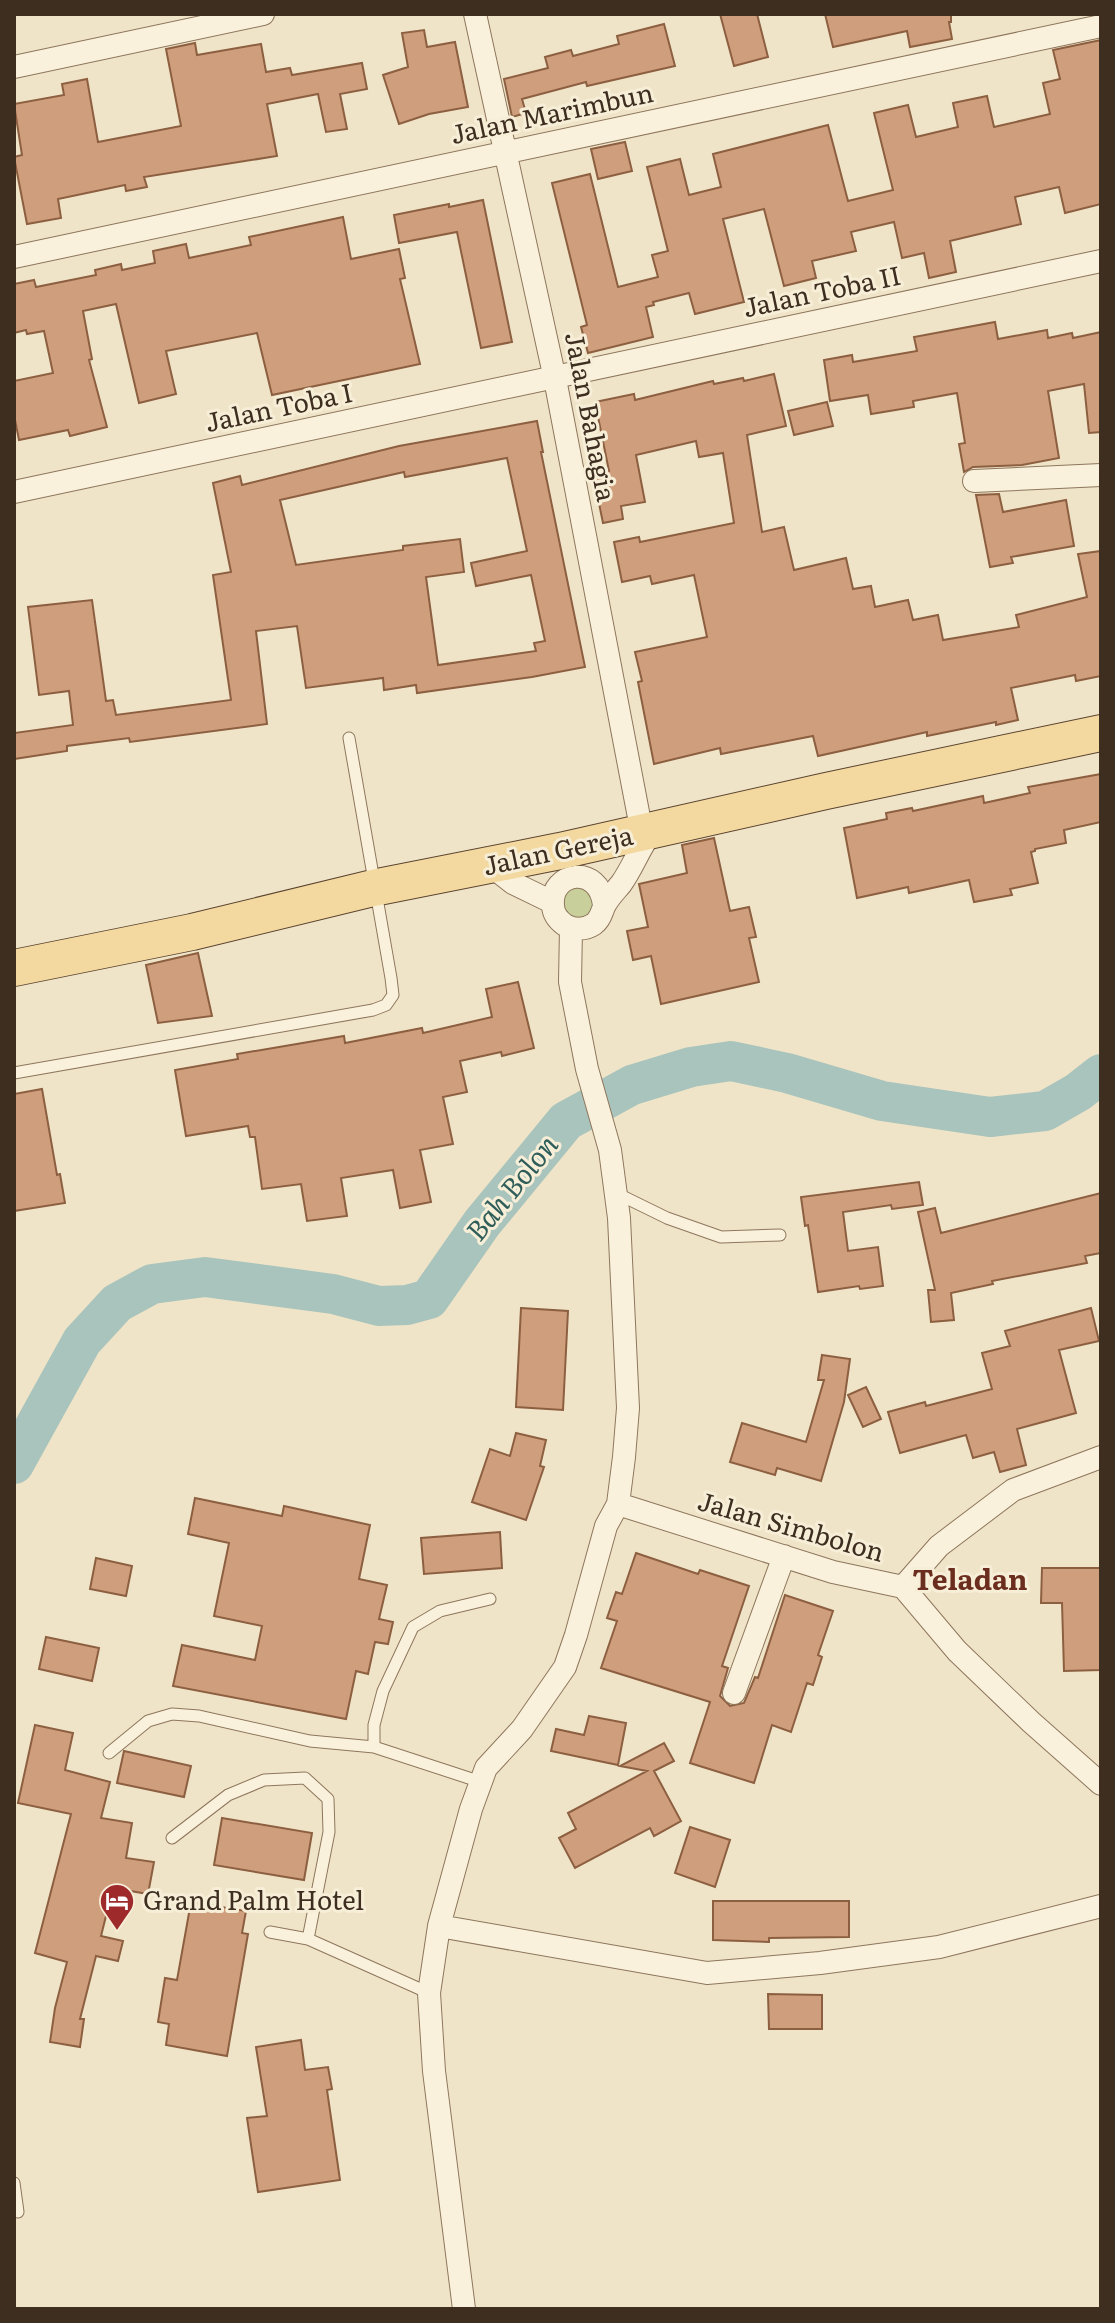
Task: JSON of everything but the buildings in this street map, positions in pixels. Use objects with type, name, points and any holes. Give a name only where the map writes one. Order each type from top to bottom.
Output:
[{"type":"main road","name":"Jalan Gereja","points":[[14,968],[192,932],[373,888],[490,865],[567,864],[647,832],[1101,733]]},
{"type":"street","points":[[14,67],[263,14]]},
{"type":"street","name":"Jalan Bahagia","points":[[475,14],[555,379],[647,832]]},
{"type":"street","name":"Jalan Marimbun","points":[[14,257],[1101,26]]},
{"type":"street","name":"Jalan Toba II","points":[[555,379],[1101,261]]},
{"type":"street","name":"Jalan Toba I","points":[[14,492],[555,379]]},
{"type":"street","points":[[974,481],[1101,475]]},
{"type":"street","points":[[604,905],[622,883],[647,832]]},
{"type":"street","points":[[567,864],[596,883],[603,892],[604,905],[602,915],[594,924],[583,929],[561,923],[554,913],[552,902],[555,890],[563,882],[567,864]]},
{"type":"street","points":[[490,865],[513,883],[552,902]]},
{"type":"street","points":[[464,2309],[437,2098],[429,1993],[439,1926],[471,1809],[486,1768],[522,1729],[565,1667],[606,1526],[618,1504],[628,1408],[616,1193],[610,1150],[587,1069],[570,982],[571,928]]},
{"type":"street","name":"Jalan Simbolon","points":[[618,1504],[833,1572],[903,1587],[939,1546],[1013,1490],[1101,1457]]},
{"type":"street","points":[[734,1693],[784,1556]]},
{"type":"street","points":[[903,1587],[957,1651],[1101,1784]]},
{"type":"street","points":[[439,1926],[707,1973],[820,1963],[939,1947],[1101,1906]]},
{"type":"lane","points":[[14,1073],[373,1010],[386,1005],[393,995],[349,738]]},
{"type":"lane","points":[[616,1193],[667,1218],[721,1237],[780,1235]]},
{"type":"lane","points":[[374,1747],[374,1725],[383,1691],[413,1627],[440,1611],[490,1599]]},
{"type":"lane","points":[[109,1753],[148,1721],[172,1714],[199,1716],[310,1741],[374,1747],[481,1782]]},
{"type":"lane","points":[[172,1838],[228,1795],[264,1780],[305,1778],[328,1799],[329,1832],[308,1939]]},
{"type":"lane","points":[[270,1932],[308,1939],[429,1993]]},
{"type":"lane","points":[[14,2183],[18,2212]]},
{"type":"green space","points":[[570,880],[602,901],[575,927],[555,895]]},
{"type":"waterway","name":"Bah Bolon","points":[[14,1464],[82,1341],[117,1303],[152,1284],[205,1277],[333,1294],[379,1306],[407,1305],[429,1299],[482,1223],[566,1121],[632,1085],[691,1067],[731,1061],[787,1073],[882,1101],[990,1117],[1045,1111],[1101,1074]]},
{"type":"place","name":"Grand Palm Hotel","points":[[117,1932]]},
{"type":"district","name":"Teladan","points":[[970,1580]]}]
